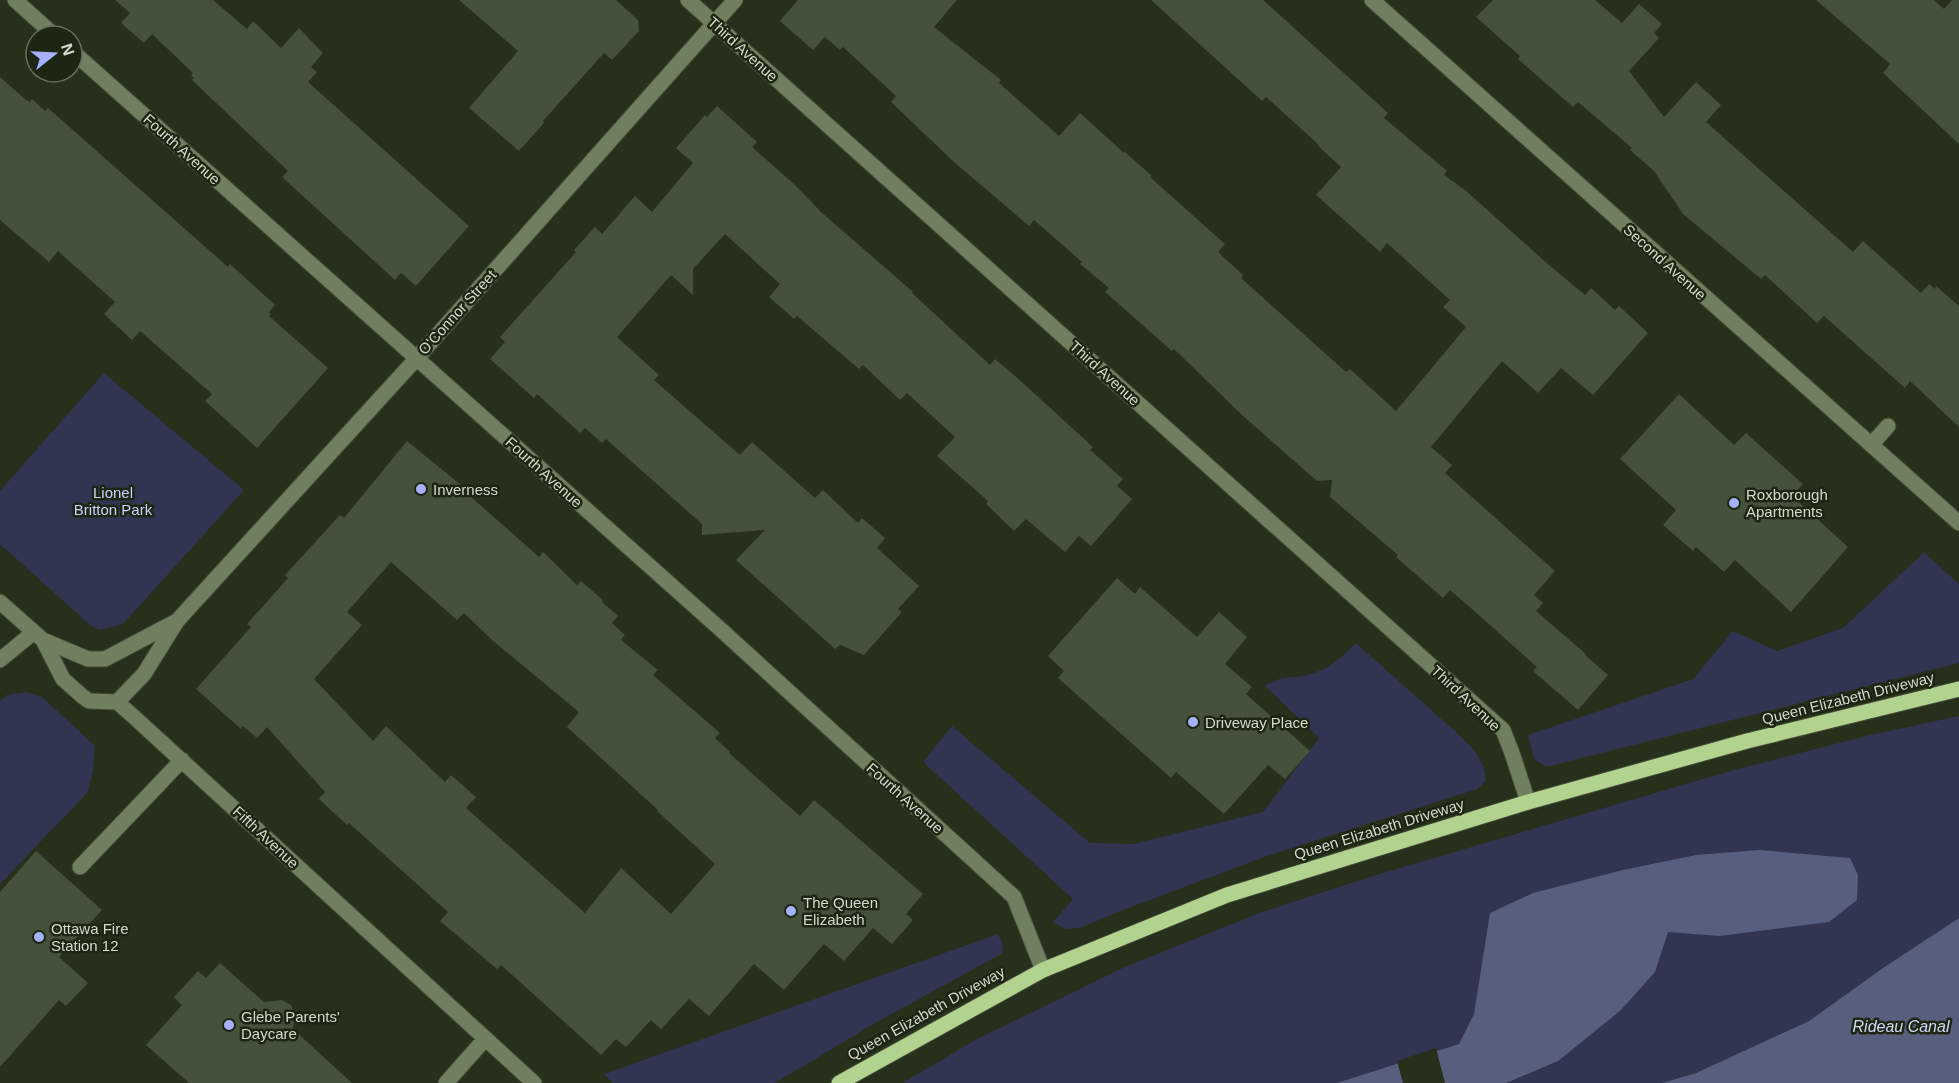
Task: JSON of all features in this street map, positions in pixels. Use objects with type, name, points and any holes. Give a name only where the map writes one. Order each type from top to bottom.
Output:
[{"type":"main road","name":"Queen Elizabeth Driveway","points":[[839,1083],[1043,970],[1227,895],[1528,802],[1747,741],[1959,689]]},
{"type":"street","points":[[15,0],[42,24]]},
{"type":"street","name":"Third Avenue","points":[[688,0],[1503,730],[1528,802]]},
{"type":"street","name":"O'Connor Street","points":[[117,702],[144,674],[177,621],[416,358],[735,0]]},
{"type":"street","name":"Second Avenue","points":[[1372,0],[1959,523]]},
{"type":"street","name":"Fourth Avenue","points":[[84,62],[718,627],[1014,897],[1043,970]]},
{"type":"street","points":[[1871,445],[1888,426]]},
{"type":"street","points":[[0,602],[38,636],[63,679],[82,696],[90,701],[117,702]]},
{"type":"street","name":"O'Connor Street","points":[[38,636],[88,659],[105,659],[177,621]]},
{"type":"street","points":[[0,660],[38,636]]},
{"type":"street","name":"Fifth Avenue","points":[[117,702],[534,1083]]},
{"type":"street","points":[[80,867],[182,760]]},
{"type":"street","points":[[446,1083],[485,1039]]},
{"type":"green space","name":"Lionel Britton Park","points":[[104,373],[244,490],[123,624],[100,630],[90,625],[0,544],[0,491]]},
{"type":"green space","points":[[1924,552],[1959,584],[1959,663],[1546,767],[1534,759],[1528,735],[1693,679],[1733,631],[1777,651],[1843,628]]},
{"type":"green space","points":[[1356,643],[1476,752],[1484,768],[1486,781],[1477,789],[1267,856],[1080,928],[1065,929],[1053,922],[1073,899],[923,762],[952,726],[1090,843],[1134,844],[1263,812],[1319,738],[1265,686],[1283,678],[1320,671],[1336,661]]},
{"type":"green space","points":[[27,692],[42,697],[95,746],[93,771],[88,792],[0,884],[0,701],[7,695]]},
{"type":"green space","points":[[1959,716],[1959,918],[1883,968],[1809,1021],[1696,1073],[1662,1083],[903,1083],[975,1040],[1125,967],[1262,912],[1376,875],[1727,772],[1866,736]]},
{"type":"green space","points":[[998,934],[1003,945],[1002,953],[877,1022],[775,1083],[613,1083],[604,1074]]},
{"type":"water","points":[[1759,850],[1850,858],[1858,875],[1857,900],[1829,922],[1719,936],[1668,932],[1655,972],[1620,1011],[1558,1061],[1506,1083],[1337,1083],[1459,1044],[1474,1014],[1490,913],[1533,893],[1623,870],[1696,855]]},
{"type":"water","name":"Rideau Canal","points":[[1959,918],[1959,1083],[1662,1083],[1696,1073],[1809,1021],[1883,968]]},
{"type":"pier","points":[[1436,1048],[1445,1083],[1403,1083],[1397,1061]]},
{"type":"building","points":[[115,0],[213,0],[247,29],[253,21],[281,48],[299,28],[323,53],[311,67],[317,72],[308,82],[469,226],[416,286],[401,273],[395,280],[282,177],[288,171],[192,80],[193,73],[152,34],[144,43],[121,23],[130,13]]},
{"type":"building","points":[[459,0],[616,0],[638,20],[639,31],[612,60],[604,53],[519,151],[469,108],[518,51]]},
{"type":"building","points":[[798,0],[957,0],[934,27],[1001,80],[999,83],[1059,136],[1080,113],[1225,244],[1218,252],[1243,275],[1241,278],[1346,372],[1350,369],[1396,411],[1466,327],[1443,307],[1450,300],[1387,243],[1380,252],[1316,195],[1341,167],[1266,97],[1262,101],[1151,0],[1263,0],[1388,113],[1384,118],[1447,171],[1444,175],[1465,190],[1585,295],[1591,288],[1615,310],[1619,306],[1648,333],[1593,395],[1561,368],[1538,393],[1502,361],[1431,447],[1452,465],[1445,473],[1555,571],[1534,595],[1543,603],[1536,611],[1608,675],[1578,710],[1533,671],[1537,667],[1450,590],[1443,598],[1396,557],[1398,555],[1330,497],[1332,480],[1317,481],[1242,415],[1174,349],[1172,351],[1105,292],[1109,288],[1080,264],[1082,262],[1034,220],[1029,226],[954,162],[891,102],[896,96],[843,47],[840,50],[825,37],[813,50],[780,21]]},
{"type":"building","points":[[1493,0],[1595,0],[1622,23],[1639,4],[1662,24],[1654,33],[1659,38],[1629,71],[1664,117],[1696,82],[1721,105],[1706,122],[1853,252],[1863,241],[1921,293],[1929,284],[1935,289],[1936,286],[1959,306],[1959,427],[1910,381],[1905,388],[1824,316],[1817,323],[1765,275],[1761,279],[1683,214],[1654,171],[1630,150],[1632,148],[1578,102],[1573,107],[1518,59],[1520,56],[1476,17]]},
{"type":"building","points":[[1816,0],[1934,0],[1944,9],[1952,0],[1959,0],[1959,144],[1883,73],[1890,64]]},
{"type":"building","points":[[0,77],[26,100],[30,102],[32,99],[45,111],[48,108],[228,267],[230,264],[275,305],[269,312],[271,314],[269,316],[328,368],[257,448],[205,401],[212,394],[140,331],[132,340],[104,314],[115,302],[58,251],[49,262],[0,220]]},
{"type":"building","points":[[717,106],[757,142],[752,147],[821,212],[913,292],[990,365],[995,359],[1014,375],[1093,447],[1090,450],[1123,479],[1117,486],[1132,499],[1091,546],[1079,536],[1065,552],[1026,519],[1014,531],[986,504],[988,501],[937,456],[955,437],[907,393],[900,400],[863,365],[859,369],[797,316],[794,319],[769,297],[780,284],[725,234],[693,269],[693,295],[671,275],[617,337],[659,375],[654,380],[740,455],[752,442],[815,498],[823,490],[858,523],[862,518],[885,538],[877,548],[919,586],[898,609],[902,612],[864,655],[840,645],[835,649],[736,560],[765,530],[702,535],[702,524],[606,439],[602,443],[585,428],[580,433],[537,394],[534,398],[490,359],[505,342],[500,337],[576,252],[574,250],[595,227],[602,234],[635,196],[652,212],[693,163],[676,148],[705,115],[707,117]]},
{"type":"building","name":"Roxborough Apartments","points":[[1679,394],[1734,445],[1746,433],[1803,484],[1792,496],[1848,547],[1791,612],[1735,560],[1724,572],[1696,547],[1693,551],[1663,525],[1676,510],[1620,459]]},
{"type":"building","points":[[407,441],[472,494],[470,496],[539,557],[543,552],[577,585],[581,581],[603,600],[602,602],[618,616],[612,623],[625,635],[621,640],[658,670],[653,675],[720,733],[715,738],[729,753],[800,816],[814,800],[923,894],[906,914],[913,920],[892,944],[873,928],[844,961],[824,944],[784,990],[754,964],[709,1016],[689,999],[661,1029],[651,1020],[626,1047],[616,1039],[601,1055],[501,965],[497,969],[440,921],[448,912],[319,799],[325,792],[267,727],[257,738],[243,726],[241,729],[196,689],[251,627],[247,624],[288,578],[285,575],[340,515],[344,518]],"holes":[[[391,562],[457,620],[464,613],[492,640],[579,712],[567,727],[715,864],[671,914],[621,868],[585,913],[466,808],[476,797],[451,775],[445,782],[386,726],[373,741],[314,679],[362,625],[347,612]]]},
{"type":"building","name":"Driveway Place","points":[[1117,578],[1135,594],[1140,587],[1197,637],[1219,612],[1247,637],[1225,664],[1252,687],[1246,694],[1310,751],[1285,779],[1268,765],[1224,814],[1176,772],[1171,778],[1058,678],[1064,671],[1048,656]]},
{"type":"building","name":"Ottawa Fire Station 12","points":[[36,851],[102,910],[59,957],[88,983],[66,1006],[59,1000],[0,1067],[0,892]]},
{"type":"building","name":"Glebe Parents' Daycare","points":[[220,963],[264,1002],[282,1000],[291,1005],[295,1016],[293,1029],[352,1083],[189,1083],[146,1045],[182,1005],[174,997],[198,971],[206,978]]},
{"type":"place","name":"Inverness","points":[[421,489]]},
{"type":"place","name":"Roxborough Apartments","points":[[1734,503]]},
{"type":"place","name":"Driveway Place","points":[[1193,722]]},
{"type":"place","name":"The Queen Elizabeth","points":[[791,911]]},
{"type":"place","name":"Ottawa Fire Station 12","points":[[39,937]]},
{"type":"place","name":"Glebe Parents' Daycare","points":[[229,1025]]}]
